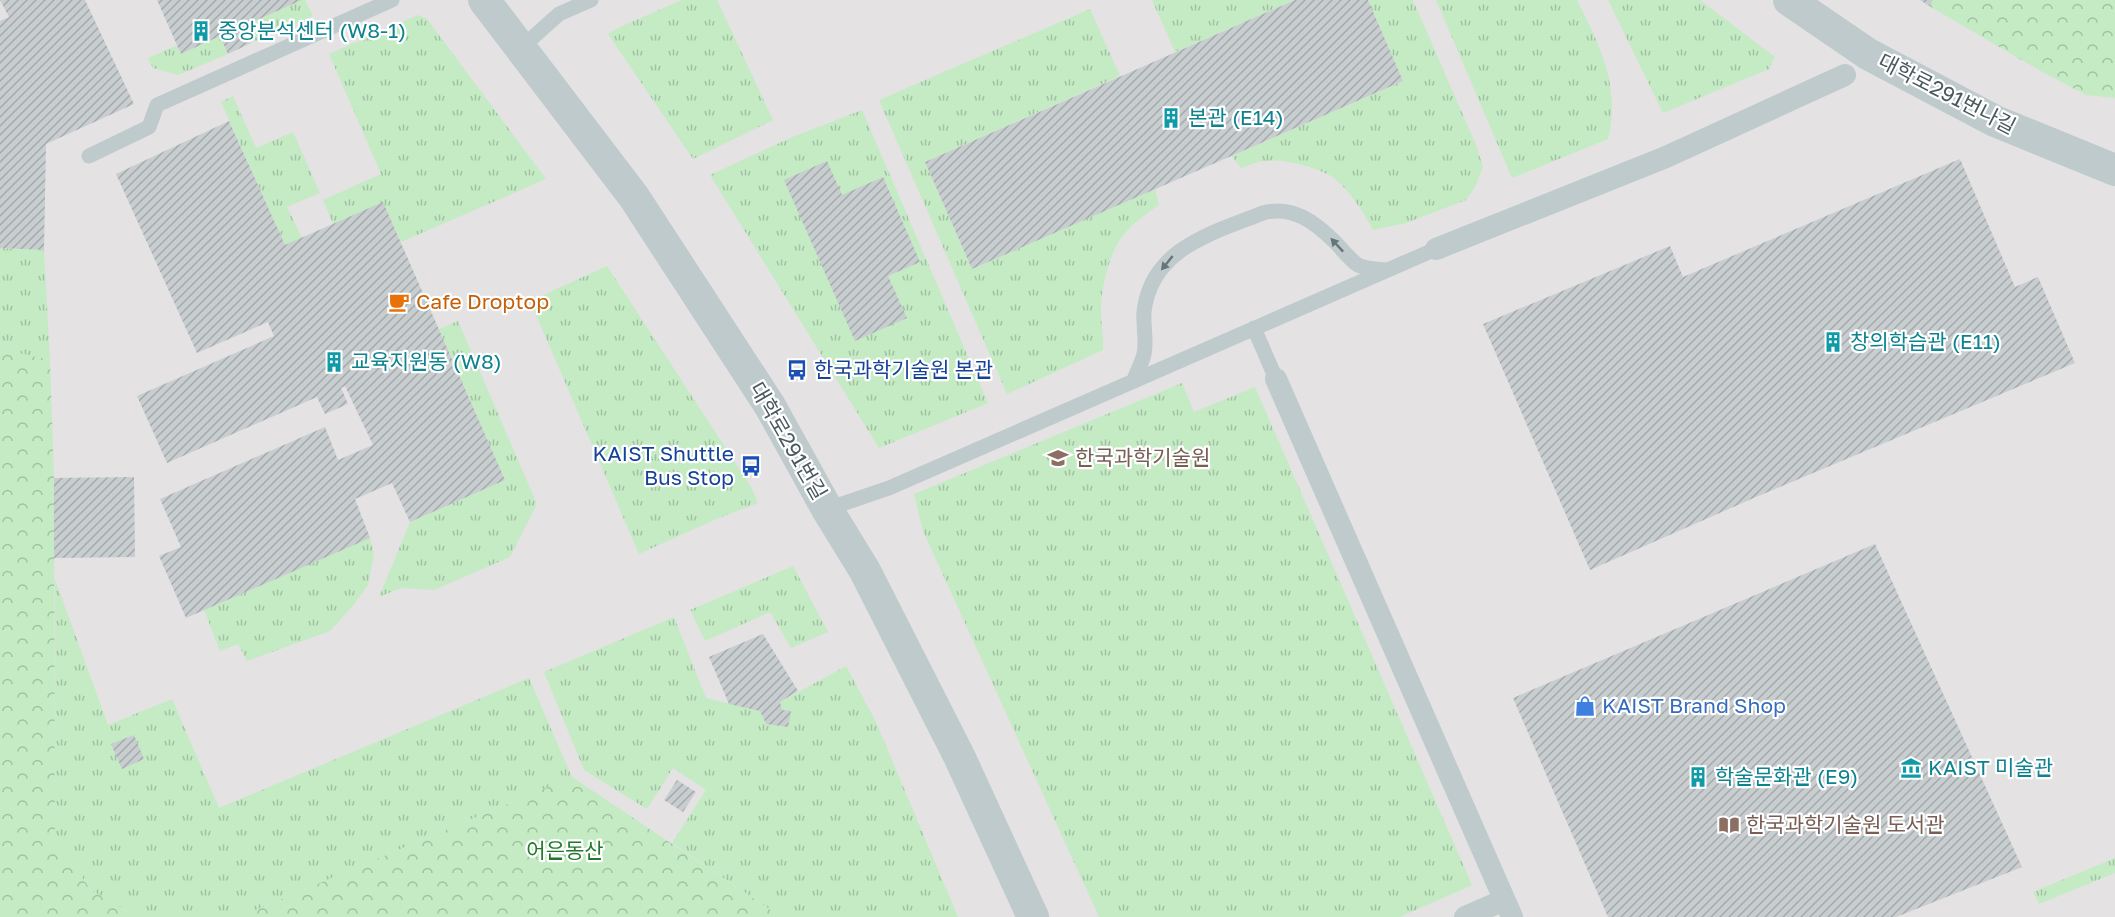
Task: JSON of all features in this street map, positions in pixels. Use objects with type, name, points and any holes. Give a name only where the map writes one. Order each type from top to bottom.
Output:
[{"type":"street","name":"대학로291번길","points":[[484,0],[640,207],[770,406],[826,509],[865,571],[960,759],[1033,917]]},
{"type":"street","name":"대학로291번나길","points":[[1789,0],[1868,54],[1995,121],[2115,170]]},
{"type":"street","points":[[1436,249],[1666,157],[1845,75]]},
{"type":"street","points":[[1276,379],[1508,908],[1465,917]]},
{"type":"lane","points":[[89,156],[149,127],[157,105],[392,0]]},
{"type":"lane","points":[[521,48],[559,14],[591,0]]},
{"type":"lane","points":[[1845,75],[1868,54]]},
{"type":"lane","points":[[1134,380],[1144,353],[1144,314],[1148,292],[1174,254],[1193,241],[1263,213],[1274,210],[1285,211],[1297,213],[1323,231],[1360,267],[1386,270]]},
{"type":"lane","points":[[826,509],[889,488],[1436,249]]},
{"type":"lane","points":[[1254,328],[1276,379]]},
{"type":"shaded area","name":"한국과학기술원","points":[[0,0],[2115,0],[2115,917],[0,917]]},
{"type":"green space","points":[[305,0],[313,16],[251,43],[243,26]]},
{"type":"green space","points":[[682,0],[717,0],[773,120],[693,159],[608,34]]},
{"type":"green space","points":[[1152,0],[1295,0],[1175,52]]},
{"type":"green space","points":[[1368,0],[1413,0],[1476,145],[1483,167],[1475,187],[1466,200],[1406,223],[1373,230],[1350,195],[1327,174],[1290,162],[1271,160],[1241,168],[1232,156],[1403,81]]},
{"type":"green space","points":[[1436,0],[1577,0],[1600,50],[1610,84],[1612,102],[1608,139],[1512,178]]},
{"type":"green space","points":[[1608,0],[1700,0],[1775,57],[1769,69],[1663,113]]},
{"type":"green space","points":[[1933,0],[2115,0],[2115,98],[2086,95],[2037,69],[1929,6]]},
{"type":"green space","points":[[1090,9],[1120,76],[925,162],[972,269],[1155,189],[1159,205],[1141,218],[1120,239],[1107,270],[1101,303],[1103,350],[1007,394],[879,100]]},
{"type":"green space","points":[[418,15],[427,19],[546,179],[401,242],[383,203],[333,224],[323,200],[381,174],[329,54]]},
{"type":"green space","points":[[220,36],[228,54],[178,75],[153,68],[148,58],[177,45],[181,54]]},
{"type":"green space","points":[[233,96],[256,148],[293,132],[320,193],[287,207],[302,238],[285,245],[221,102]]},
{"type":"green space","points":[[862,110],[988,403],[879,448],[710,175],[790,138]]},
{"type":"green space","points":[[0,248],[44,250],[50,360],[0,349]]},
{"type":"green space","points":[[607,266],[751,487],[758,503],[639,554],[530,301]]},
{"type":"green space","points":[[458,321],[537,504],[510,557],[434,590],[401,588],[379,597],[410,522],[505,480],[439,329]]},
{"type":"green space","points":[[0,349],[50,360],[54,478],[55,842],[92,891],[138,917],[0,917]]},
{"type":"green space","points":[[1182,383],[1194,412],[1255,387],[1472,885],[1400,917],[1099,917],[923,531],[914,494]]},
{"type":"green space","points":[[370,538],[374,554],[368,585],[330,631],[247,661],[238,644],[220,651],[204,610]]},
{"type":"green space","points":[[793,566],[828,632],[791,648],[770,612],[705,641],[690,610]]},
{"type":"green space","points":[[55,579],[108,725],[172,699],[219,808],[529,678],[572,777],[239,917],[138,917],[92,891],[55,842]]},
{"type":"green space","points":[[674,617],[706,698],[760,711],[766,724],[787,727],[790,711],[782,710],[780,702],[846,666],[876,722],[958,917],[781,917],[672,843],[706,790],[673,768],[647,809],[584,770],[544,672]]},
{"type":"green space","name":"어은동산","points":[[572,777],[781,917],[239,917]]},
{"type":"green space","points":[[2115,858],[2115,873],[2039,904],[2033,892]]},
{"type":"building","points":[[0,0],[85,0],[134,104],[46,144],[44,250],[0,248],[0,21],[9,17]]},
{"type":"building","name":"중앙분석센터 (W8-1)","points":[[157,0],[302,0],[243,26],[251,43],[228,54],[220,36],[181,54]]},
{"type":"building","name":"본관 (E14)","points":[[1295,0],[1368,0],[1403,81],[972,269],[925,162]]},
{"type":"building","points":[[1920,0],[1933,0],[1929,6]]},
{"type":"building","name":"교육지원동 (W8)","points":[[229,121],[285,245],[383,202],[505,480],[410,522],[392,483],[355,499],[370,538],[186,618],[159,556],[181,547],[160,499],[325,427],[338,460],[373,445],[345,386],[341,388],[348,404],[325,414],[317,397],[167,463],[137,396],[274,336],[268,322],[197,353],[116,174]]},
{"type":"building","name":"창의학습관 (E11)","points":[[1960,159],[2015,287],[2038,277],[2075,363],[1756,497],[1590,570],[1483,324],[1670,246],[1683,277]]},
{"type":"building","points":[[827,161],[842,195],[883,177],[920,262],[888,276],[907,318],[855,341],[784,180]]},
{"type":"building","points":[[134,477],[135,557],[54,558],[54,478]]},
{"type":"building","points":[[1875,544],[2022,867],[1896,917],[1608,917],[1513,698]]},
{"type":"building","points":[[763,634],[798,691],[780,702],[782,710],[791,711],[788,727],[766,724],[760,711],[729,704],[709,657]]},
{"type":"building","points":[[134,735],[144,759],[122,769],[111,744]]},
{"type":"building","points":[[677,780],[696,792],[683,812],[664,800]]},
{"type":"place","name":"중앙분석센터 (W8-1)","points":[[201,31]]},
{"type":"place","name":"본관 (E14)","points":[[1171,118]]},
{"type":"place","name":"Cafe Droptop","points":[[399,302]]},
{"type":"place","name":"창의학습관 (E11)","points":[[1833,342]]},
{"type":"place","name":"교육지원동 (W8)","points":[[334,362]]},
{"type":"place","name":"한국과학기술원 본관","points":[[797,370]]},
{"type":"place","name":"한국과학기술원","points":[[1058,458]]},
{"type":"place","name":"KAIST Shuttle Bus Stop","points":[[751,466]]},
{"type":"place","name":"KAIST Brand Shop","points":[[1585,706]]},
{"type":"place","name":"KAIST 미술관","points":[[1911,768]]},
{"type":"place","name":"학술문화관 (E9)","points":[[1698,777]]},
{"type":"place","name":"한국과학기술원 도서관","points":[[1729,825]]}]
